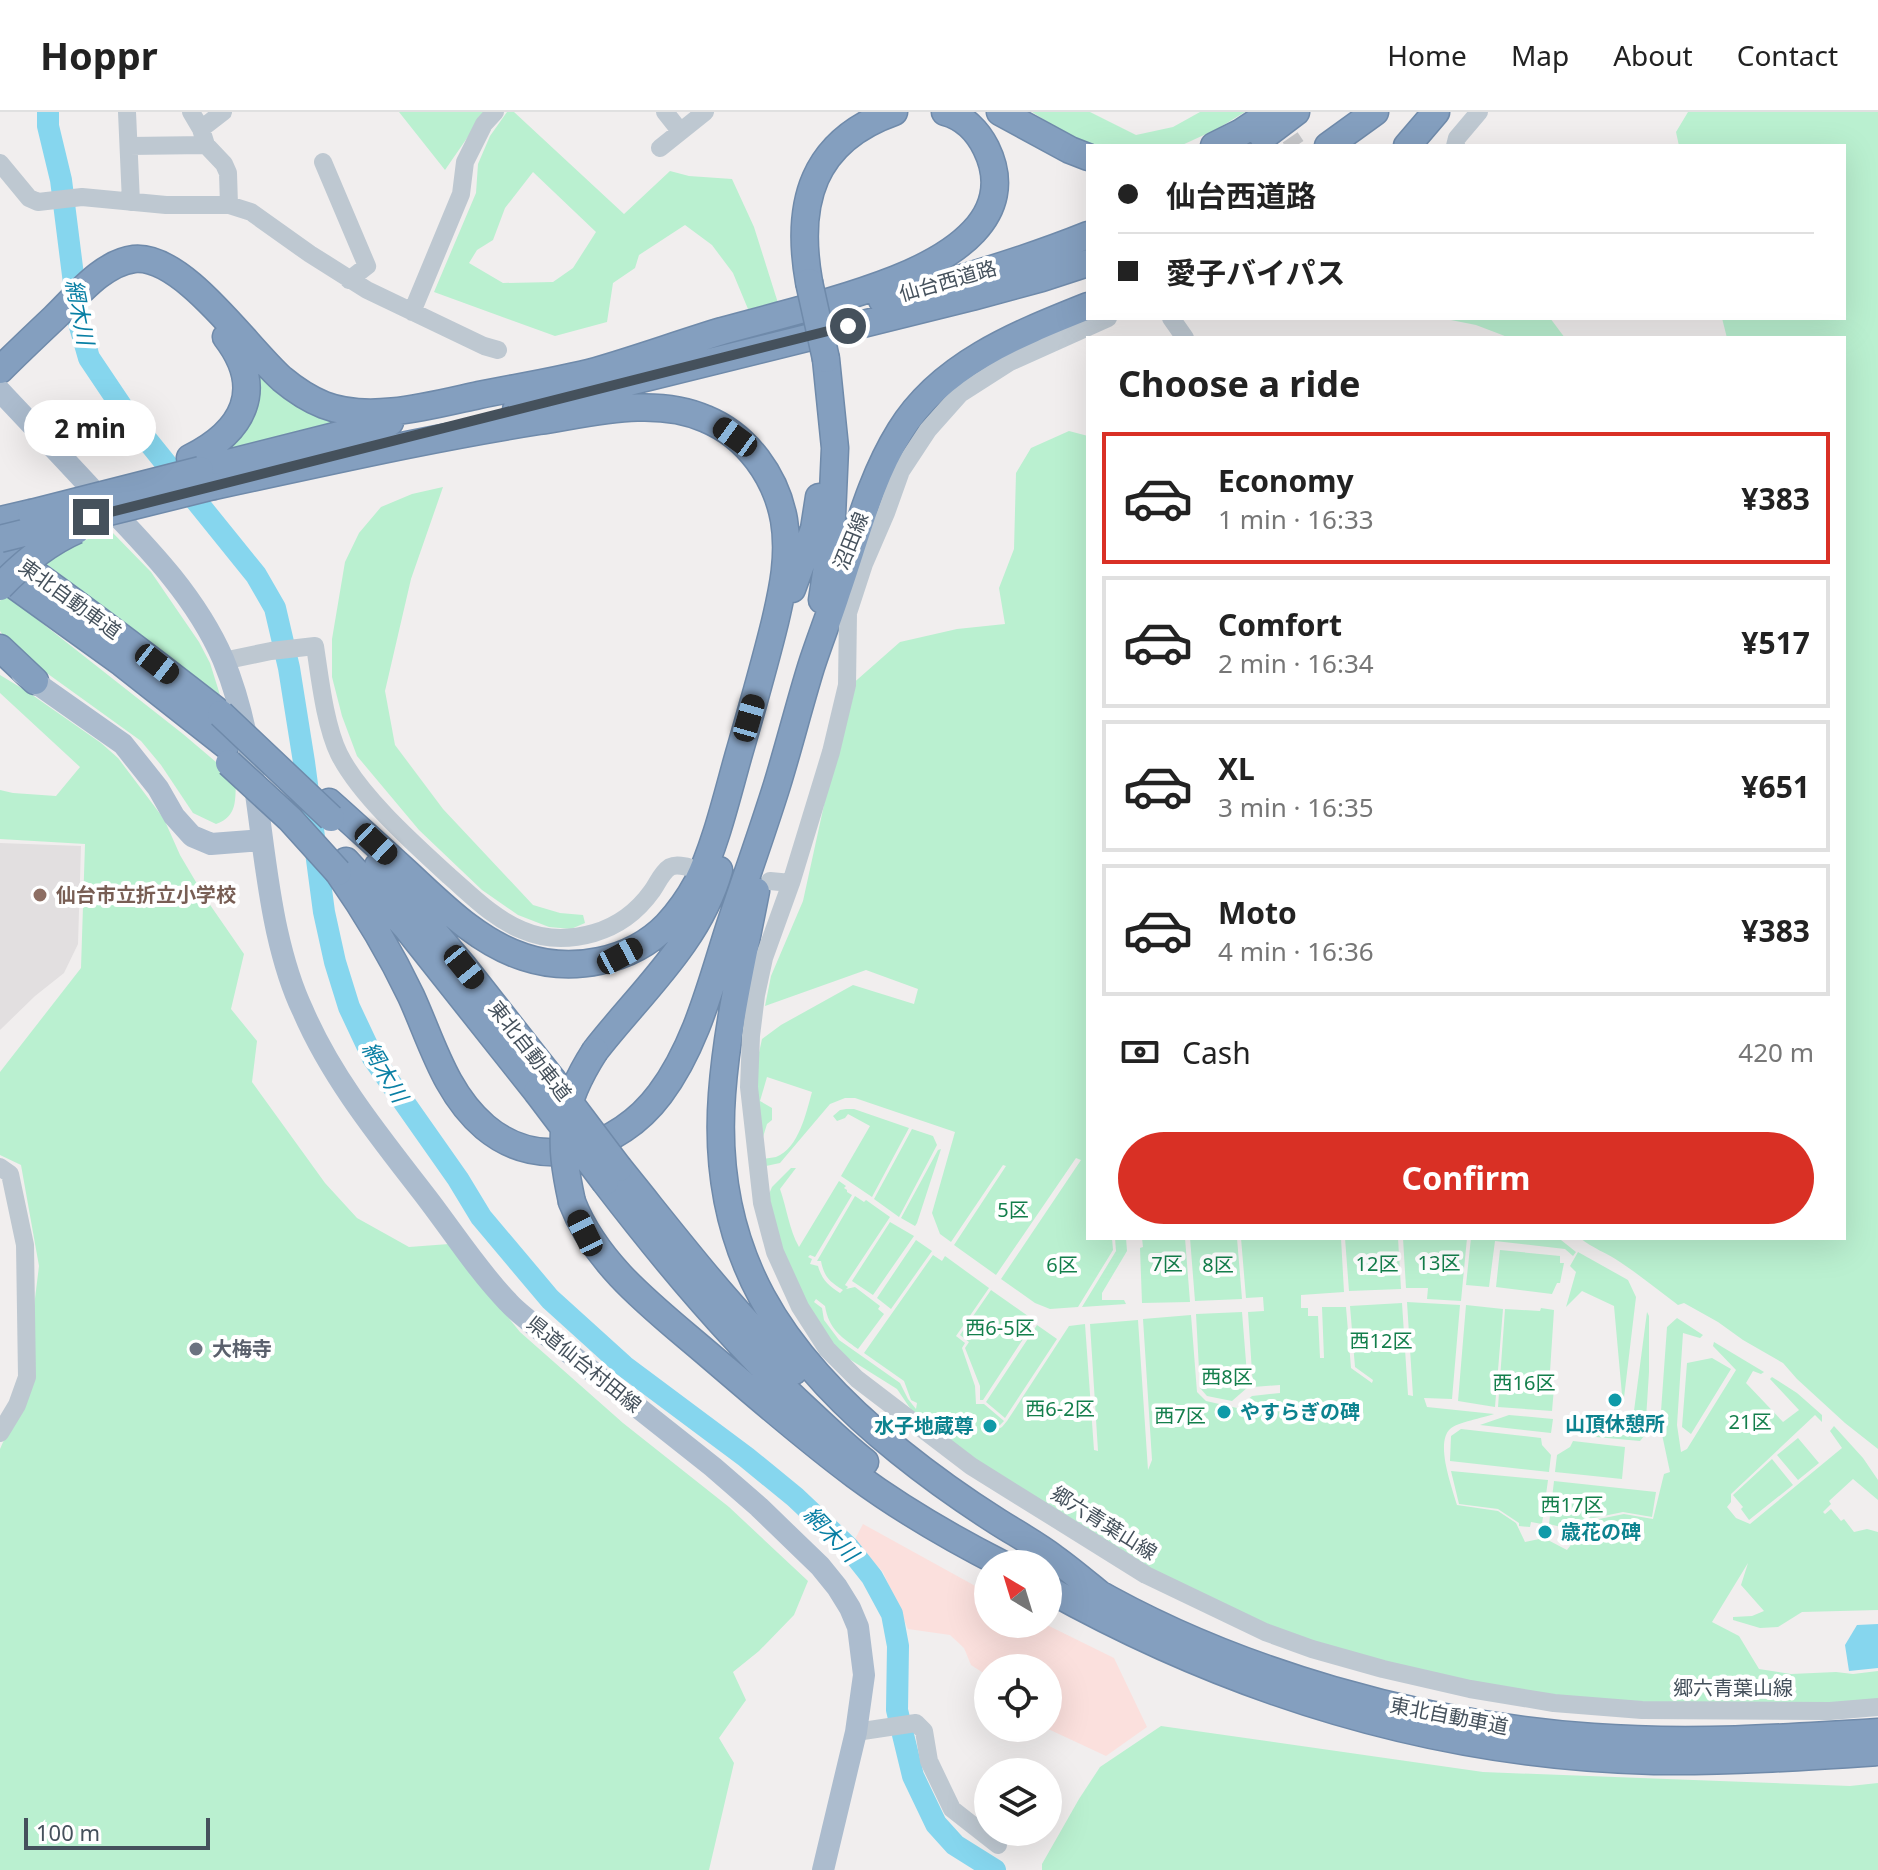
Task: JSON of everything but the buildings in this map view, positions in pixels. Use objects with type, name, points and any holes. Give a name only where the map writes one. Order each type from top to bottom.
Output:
[{"type":"highway","points":[[812,663],[831,539],[835,448],[801,284],[787,243],[787,221],[790,200],[806,161],[836,125],[855,112]]},
{"type":"highway","points":[[801,284],[805,213],[817,173],[843,140],[868,123],[894,112]]},
{"type":"highway","points":[[0,372],[111,268],[135,259],[167,266],[187,280],[282,379],[310,399],[341,410],[378,412],[418,407],[593,371],[867,290],[921,268],[957,248],[981,225],[989,211],[995,177],[986,147],[977,133],[945,112]]},
{"type":"highway","points":[[1000,112],[1086,156]]},
{"type":"highway","points":[[1218,144],[1272,112]]},
{"type":"highway","points":[[1253,144],[1296,112]]},
{"type":"highway","points":[[1331,144],[1375,112]]},
{"type":"highway","points":[[1356,144],[1392,112]]},
{"type":"highway","points":[[1409,144],[1436,112]]},
{"type":"highway","name":"仙台西道路","points":[[201,472],[954,281],[1035,256],[1086,236]]},
{"type":"highway","name":"仙台西道路","points":[[201,472],[572,395],[972,297],[1086,264]]},
{"type":"highway","points":[[0,587],[33,556],[60,537],[183,494],[201,472],[208,449],[233,428],[241,414],[245,373],[234,347],[179,289],[167,280],[143,271],[119,275],[93,288]]},
{"type":"highway","points":[[336,861],[384,943],[443,1071],[471,1113],[486,1128],[523,1148],[545,1152],[570,1152],[620,1133],[661,1094],[689,1045],[777,786],[812,663],[875,480],[901,428],[937,388],[982,354],[1086,307]]},
{"type":"highway","points":[[769,648],[806,554],[818,508],[818,361]]},
{"type":"highway","points":[[0,520],[31,513],[123,480],[405,445],[616,410],[673,409],[690,413],[721,427],[748,449],[770,479],[778,497],[786,539],[786,560],[769,648],[707,860],[682,907],[665,927],[620,956],[594,962],[570,965],[522,957],[473,931],[330,810]]},
{"type":"highway","points":[[0,539],[183,494]]},
{"type":"highway","name":"東北自動車道","points":[[0,549],[98,619],[289,767],[419,913],[509,1022],[545,1086]]},
{"type":"highway","name":"東北自動車道","points":[[0,575],[122,663],[161,708],[227,754],[290,819],[406,927],[450,981],[545,1086],[612,1175],[684,1281],[768,1374],[861,1459],[917,1503],[987,1550]]},
{"type":"highway","points":[[0,648],[35,681]]},
{"type":"highway","points":[[733,772],[729,829],[717,880],[705,906],[672,958],[595,1051],[572,1091],[563,1137],[563,1157],[572,1202],[585,1233],[614,1268],[655,1308],[771,1408],[868,1484],[977,1550]]},
{"type":"highway","points":[[777,786],[733,1009],[722,1095],[723,1174],[742,1255],[757,1291],[778,1326],[830,1389],[900,1452],[1052,1557],[1102,1596]]},
{"type":"highway","name":"東北自動車道","points":[[612,1175],[784,1362],[829,1405],[932,1489],[1025,1550]]},
{"type":"highway","name":"東北自動車道","points":[[1062,1572],[1102,1596],[1228,1654],[1298,1679],[1388,1704],[1478,1724],[1581,1736],[1654,1740],[1733,1740],[1878,1732]]},
{"type":"highway","name":"東北自動車道","points":[[1062,1597],[1153,1643],[1277,1693],[1341,1713],[1470,1742],[1539,1752],[1652,1761],[1878,1752]]},
{"type":"main road","name":"県道仙台村田線","points":[[0,391],[166,568],[204,622],[223,661],[248,746],[277,929],[289,976],[310,1026],[353,1098],[508,1302],[713,1467],[794,1540],[837,1587],[854,1618],[862,1648],[864,1675],[856,1732],[823,1870]]},
{"type":"main road","points":[[0,660],[123,744],[158,788],[174,816],[192,836],[211,844],[262,840]]},
{"type":"street","points":[[127,112],[131,202]]},
{"type":"street","points":[[191,112],[228,173],[229,205]]},
{"type":"street","points":[[129,146],[204,137],[223,112]]},
{"type":"street","points":[[412,312],[461,194],[465,162],[484,124],[495,112]]},
{"type":"street","points":[[665,112],[680,131]]},
{"type":"street","points":[[660,148],[705,112]]},
{"type":"street","points":[[1456,144],[1479,112]]},
{"type":"street","points":[[323,162],[367,266],[349,280]]},
{"type":"street","points":[[0,163],[29,198],[38,202],[82,197],[166,205],[229,205],[251,212],[349,280],[498,350]]},
{"type":"street","name":"沼田線","points":[[791,883],[831,752],[847,685],[848,613],[901,471],[928,430],[960,394],[1010,362],[1104,320]]},
{"type":"street","points":[[223,661],[306,647],[337,749],[346,766],[382,810],[424,853],[488,910],[503,921],[532,934],[560,939],[615,925],[632,914],[670,867],[688,867]]},
{"type":"street","points":[[770,881],[791,883]]},
{"type":"street","name":"郷六青葉山線","points":[[791,883],[764,958],[756,995],[750,1051],[749,1087],[762,1203],[769,1231],[793,1294],[827,1349],[857,1379],[926,1432],[971,1466],[1146,1575],[1265,1632],[1312,1649],[1470,1689],[1554,1703],[1642,1710],[1830,1711],[1878,1707]]},
{"type":"street","points":[[0,1167],[10,1174],[25,1245],[27,1377],[8,1403],[0,1433]]},
{"type":"street","points":[[856,1732],[916,1723],[924,1731],[929,1761],[952,1809],[974,1826]]},
{"type":"shaded area","name":"仙台市立折立小学校","points":[[0,843],[81,846],[78,944],[64,973],[0,1030]]},
{"type":"shaded area","points":[[863,1524],[974,1585],[974,1638],[1062,1638],[1062,1632],[1114,1658],[1147,1727],[1106,1756],[1062,1735],[1062,1654],[974,1654],[974,1667],[964,1648],[950,1635],[908,1629],[883,1572],[854,1541]]},
{"type":"green space","points":[[399,112],[485,112],[445,170]]},
{"type":"green space","points":[[507,112],[514,112],[624,214],[670,171],[689,176],[732,179],[754,227],[778,303],[748,309],[733,273],[712,245],[685,225],[639,255],[635,268],[613,283],[607,322],[555,336],[434,292],[476,193],[478,164],[490,136]],"holes":[[[533,172],[596,232],[573,268],[553,282],[503,283],[469,263],[477,250],[493,240],[505,208]]]},
{"type":"green space","points":[[1032,112],[1090,112],[1136,135],[1173,127],[1200,112],[1245,112],[1184,144],[1091,144],[1071,137]]},
{"type":"green space","points":[[1688,112],[1878,112],[1878,1449],[1845,1423],[1783,1363],[1684,1303],[1678,1305],[1627,1267],[1583,1240],[1846,1240],[1846,336],[1726,336],[1722,320],[1846,320],[1846,144],[1679,144],[1676,132]]},
{"type":"green space","points":[[1451,320],[1552,320],[1564,336],[1505,336]]},
{"type":"green space","points":[[250,356],[360,418],[214,454]]},
{"type":"green space","points":[[1069,431],[1086,435],[1086,1240],[1112,1240],[1113,1250],[1078,1307],[1050,1309],[1035,1303],[1001,1279],[1081,1160],[1076,1158],[996,1275],[954,1245],[1006,1166],[1003,1165],[951,1242],[940,1234],[932,1213],[955,1132],[855,1098],[845,1098],[830,1104],[780,1163],[766,1166],[763,1159],[784,1152],[796,1138],[812,1092],[767,1077],[760,1101],[772,1108],[772,1120],[767,1124],[763,1137],[755,1071],[762,1039],[853,985],[914,1004],[918,989],[866,970],[765,1006],[771,976],[803,901],[850,686],[900,642],[957,629],[1005,624],[999,588],[1014,549],[1016,473],[1031,448]]},
{"type":"green space","points":[[443,487],[411,579],[385,691],[395,745],[443,809],[533,905],[560,913],[583,915],[585,923],[571,929],[549,927],[518,915],[482,890],[419,830],[357,756],[342,716],[332,677],[332,639],[345,562],[359,533],[381,507],[412,494]]},
{"type":"green space","points":[[112,532],[151,572],[199,642],[210,663],[220,695],[45,563],[75,543]]},
{"type":"green space","points":[[5,594],[236,779],[234,806],[228,817],[216,824],[193,813],[141,741],[12,648],[0,631],[0,601]]},
{"type":"green space","points":[[0,675],[101,743],[118,758],[164,819],[180,855],[206,899],[244,954],[231,1009],[257,1041],[252,1082],[325,1183],[357,1218],[409,1247],[449,1244],[520,1332],[623,1423],[729,1507],[808,1581],[794,1615],[759,1651],[733,1672],[746,1700],[719,1738],[734,1763],[709,1870],[0,1870],[0,1449],[23,1396],[39,1266],[21,1165],[0,1155],[0,1072],[81,968],[85,844],[0,839],[0,790],[56,796],[80,767],[0,693]]},
{"type":"green space","points":[[854,1109],[909,1128],[872,1197],[841,1176],[870,1126],[848,1114],[837,1121],[833,1116],[840,1110]]},
{"type":"green space","points":[[912,1129],[933,1136],[937,1145],[899,1217],[874,1199]]},
{"type":"green space","points":[[941,1149],[917,1223],[915,1226],[901,1218]]},
{"type":"green space","points":[[791,1168],[796,1168],[780,1189],[799,1247],[839,1181],[852,1195],[815,1257],[808,1257],[812,1259],[810,1264],[818,1266],[826,1282],[840,1293],[843,1290],[828,1278],[821,1261],[817,1261],[855,1196],[890,1217],[845,1285],[848,1287],[846,1289],[855,1287],[880,1306],[878,1309],[884,1314],[858,1349],[836,1331],[825,1306],[816,1299],[814,1302],[822,1308],[824,1320],[839,1340],[900,1383],[916,1409],[917,1403],[911,1400],[904,1381],[864,1353],[933,1255],[942,1261],[945,1256],[989,1288],[956,1336],[965,1343],[962,1348],[975,1386],[976,1404],[984,1404],[1004,1421],[993,1432],[1007,1421],[1069,1326],[1085,1324],[1094,1450],[1098,1451],[1090,1324],[1138,1320],[1148,1470],[1152,1460],[1143,1319],[1191,1315],[1197,1392],[1206,1401],[1237,1408],[1252,1396],[1280,1393],[1280,1385],[1253,1387],[1248,1312],[1264,1311],[1263,1297],[1246,1298],[1241,1240],[1341,1240],[1344,1292],[1301,1295],[1301,1308],[1308,1308],[1308,1316],[1318,1316],[1320,1358],[1324,1358],[1322,1307],[1346,1307],[1351,1368],[1372,1383],[1373,1380],[1355,1367],[1350,1306],[1402,1303],[1408,1395],[1413,1396],[1407,1302],[1460,1305],[1452,1399],[1424,1398],[1427,1407],[1494,1414],[1459,1424],[1450,1429],[1446,1436],[1444,1454],[1457,1505],[1498,1511],[1516,1523],[1525,1542],[1544,1538],[1567,1550],[1589,1521],[1624,1514],[1653,1519],[1664,1474],[1670,1472],[1660,1425],[1667,1327],[1677,1318],[1703,1335],[1700,1338],[1683,1333],[1677,1425],[1681,1452],[1687,1449],[1736,1370],[1713,1346],[1714,1342],[1764,1372],[1753,1371],[1746,1383],[1783,1422],[1799,1410],[1770,1379],[1772,1377],[1822,1415],[1822,1422],[1815,1415],[1731,1494],[1727,1507],[1736,1518],[1750,1524],[1842,1448],[1830,1431],[1834,1426],[1878,1480],[1878,1500],[1853,1479],[1829,1501],[1831,1504],[1823,1512],[1825,1514],[1831,1509],[1854,1532],[1867,1529],[1878,1532],[1878,1610],[1802,1612],[1778,1627],[1760,1628],[1733,1620],[1733,1617],[1752,1616],[1764,1611],[1741,1585],[1748,1563],[1712,1622],[1739,1636],[1759,1669],[1791,1674],[1878,1671],[1878,1699],[1834,1705],[1646,1705],[1459,1680],[1385,1663],[1277,1630],[1181,1587],[985,1468],[914,1414],[897,1389],[838,1352],[818,1326],[780,1252],[769,1194]]},
{"type":"green space","points":[[890,1222],[914,1236],[873,1295],[852,1281]]},
{"type":"green space","points":[[916,1240],[932,1251],[891,1309],[877,1298]]},
{"type":"green space","points":[[1115,1240],[1126,1240],[1127,1251],[1102,1293],[1102,1300],[1124,1300],[1126,1304],[1082,1307],[1116,1251]]},
{"type":"green space","name":"7区","points":[[1142,1240],[1185,1240],[1190,1302],[1142,1303],[1140,1248],[1143,1247]]},
{"type":"green space","name":"8区","points":[[1190,1240],[1237,1240],[1242,1299],[1195,1301]]},
{"type":"green space","name":"12区","points":[[1345,1240],[1398,1240],[1401,1289],[1349,1291]]},
{"type":"green space","name":"13区","points":[[1403,1240],[1467,1240],[1461,1301],[1427,1299],[1428,1288],[1406,1288]]},
{"type":"green space","points":[[1471,1240],[1561,1240],[1576,1252],[1573,1256],[1565,1249],[1495,1241],[1489,1287],[1466,1285]]},
{"type":"green space","points":[[1500,1250],[1560,1256],[1560,1263],[1564,1263],[1560,1283],[1557,1283],[1552,1294],[1496,1287]]},
{"type":"green space","points":[[1578,1252],[1628,1280],[1636,1297],[1623,1406],[1614,1306],[1582,1291],[1566,1307],[1576,1272],[1570,1266]]},
{"type":"green space","name":"西6-5区","points":[[991,1290],[1035,1321],[983,1400],[980,1400],[980,1386],[965,1348],[969,1342],[960,1335]]},
{"type":"green space","points":[[1466,1305],[1503,1309],[1495,1407],[1458,1401]]},
{"type":"green space","name":"西16区","points":[[1541,1308],[1554,1310],[1549,1387],[1554,1388],[1552,1411],[1498,1407],[1505,1309],[1540,1311]]},
{"type":"green space","name":"西8区","points":[[1242,1312],[1248,1387],[1232,1401],[1207,1396],[1200,1388],[1196,1314]]},
{"type":"green space","points":[[1647,1312],[1649,1372],[1645,1435],[1640,1441],[1563,1434],[1565,1419],[1632,1426]]},
{"type":"green space","points":[[1037,1325],[1057,1339],[1005,1418],[986,1402]]},
{"type":"green space","points":[[1712,1358],[1731,1369],[1691,1434],[1682,1427],[1687,1363]]},
{"type":"green space","points":[[1509,1415],[1553,1419],[1551,1433],[1480,1425]]},
{"type":"green space","name":"西17区","points":[[1461,1429],[1541,1438],[1542,1445],[1551,1455],[1549,1472],[1450,1461],[1451,1436]]},
{"type":"green space","points":[[1798,1438],[1819,1463],[1798,1480],[1777,1455]]},
{"type":"green space","name":"西17区","points":[[1573,1441],[1625,1447],[1622,1479],[1555,1472],[1557,1455],[1570,1447]]},
{"type":"green space","points":[[1772,1459],[1793,1485],[1749,1520],[1733,1495]]},
{"type":"green space","name":"西17区","points":[[1451,1471],[1548,1480],[1542,1524],[1531,1522],[1530,1527],[1519,1526],[1498,1509],[1459,1504]]},
{"type":"green space","name":"西17区","points":[[1554,1481],[1656,1492],[1652,1517],[1623,1512],[1589,1519],[1574,1536],[1561,1534],[1561,1527],[1549,1524]]},
{"type":"green space","points":[[1161,1726],[1483,1772],[1850,1786],[1878,1783],[1878,1870],[1042,1870],[1052,1846],[1062,1846],[1062,1829],[1100,1767]]},
{"type":"water","points":[[1878,1624],[1878,1668],[1849,1671],[1845,1645],[1857,1625]]},
{"type":"waterway","name":"網木川","points":[[48,112],[48,126],[61,180],[79,323],[89,358],[130,419],[256,575],[275,608],[289,668],[324,912],[349,1007],[373,1058],[481,1217],[550,1299],[624,1366],[795,1497],[849,1548],[872,1577],[892,1614],[898,1646],[897,1710],[913,1776],[936,1824],[955,1845],[995,1870]]},
{"type":"tunnel","points":[[1275,115],[1295,144]]},
{"type":"place","name":"仙台市立折立小学校","points":[[40,895]]},
{"type":"place","name":"大梅寺","points":[[196,1349]]},
{"type":"place","name":"山頂休憩所","points":[[1615,1400]]},
{"type":"place","name":"やすらぎの碑","points":[[1224,1412]]},
{"type":"place","name":"水子地蔵尊","points":[[990,1426]]},
{"type":"place","name":"歳花の碑","points":[[1545,1532]]},
{"type":"route","points":[[91,517],[848,326]]},
{"type":"park label","name":"5区","points":[[1013,1210]]},
{"type":"park label","name":"6区","points":[[1062,1265]]},
{"type":"park label","name":"西12区","points":[[1381,1341]]},
{"type":"park label","name":"西6-2区","points":[[1060,1409]]},
{"type":"park label","name":"西7区","points":[[1180,1416]]},
{"type":"park label","name":"21区","points":[[1750,1422]]}]
